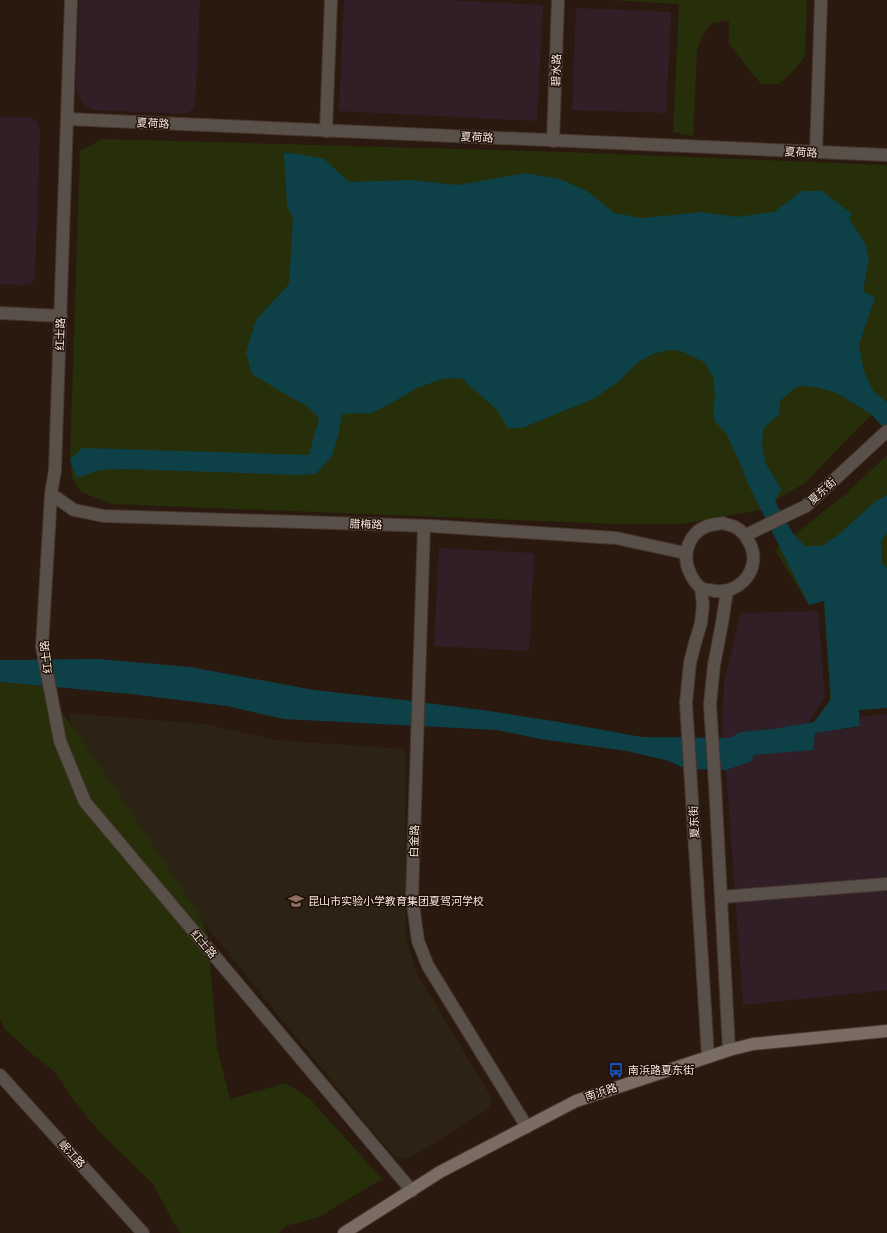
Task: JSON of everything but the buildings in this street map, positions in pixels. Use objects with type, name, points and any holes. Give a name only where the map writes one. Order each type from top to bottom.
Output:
[{"type":"main road","name":"南浜路","points":[[344,1233],[440,1172],[576,1101],[729,1050],[753,1044],[887,1031]]},
{"type":"street","name":"红士路","points":[[71,0],[56,470],[51,494],[42,647],[60,741],[85,802],[412,1191]]},
{"type":"street","points":[[326,131],[331,0]]},
{"type":"street","name":"碧水路","points":[[553,141],[558,0]]},
{"type":"street","points":[[816,152],[821,0]]},
{"type":"street","name":"夏荷路","points":[[67,119],[887,156]]},
{"type":"street","points":[[0,313],[61,316]]},
{"type":"street","name":"夏东街","points":[[746,535],[806,506],[885,433]]},
{"type":"street","name":"腊梅路","points":[[51,494],[74,510],[104,516],[424,526],[616,538],[686,553]]},
{"type":"street","points":[[723,523],[736,527],[746,535],[752,548],[754,562],[749,575],[740,585],[727,591],[714,592],[701,588],[692,578],[686,566],[686,553],[690,541],[698,531],[710,525],[723,523]]},
{"type":"street","name":"白金路","points":[[424,526],[412,896],[418,942],[428,966],[527,1127]]},
{"type":"street","name":"夏东街","points":[[701,588],[703,605],[701,623],[695,643],[688,681],[686,703],[708,1057]]},
{"type":"street","points":[[727,591],[711,682],[710,704],[729,1050]]},
{"type":"street","points":[[721,897],[887,884]]},
{"type":"street","name":"岷江路","points":[[0,1075],[143,1233]]},
{"type":"shaded area","points":[[79,0],[200,0],[195,108],[185,114],[95,110],[89,108],[82,102],[78,95],[76,85]]},
{"type":"shaded area","points":[[344,0],[444,0],[543,5],[537,121],[339,111]]},
{"type":"shaded area","points":[[576,8],[671,12],[666,113],[572,110]]},
{"type":"shaded area","points":[[0,117],[29,117],[36,121],[40,131],[35,275],[34,280],[30,284],[0,284]]},
{"type":"shaded area","points":[[439,548],[534,553],[529,651],[434,646]]},
{"type":"shaded area","points":[[818,611],[825,697],[808,723],[806,750],[813,749],[814,733],[860,727],[860,717],[887,714],[887,990],[743,1005],[726,770],[722,738],[724,682],[741,613]]},
{"type":"shaded area","name":"昆山市实验小学教育集团夏驾河学校","points":[[68,713],[205,724],[276,740],[405,749],[406,937],[416,972],[491,1097],[491,1103],[488,1109],[410,1158],[404,1159],[394,1155],[385,1146],[157,866],[83,763]]},
{"type":"green space","points":[[611,0],[807,0],[805,56],[795,69],[779,84],[761,84],[729,44],[729,20],[712,23],[702,35],[697,50],[693,136],[673,132],[679,4]]},
{"type":"green space","points":[[102,139],[565,152],[887,165],[887,401],[859,427],[806,482],[760,510],[681,524],[618,524],[112,504],[81,492],[72,478],[70,460],[80,151]]},
{"type":"green space","points":[[887,455],[887,708],[831,712],[824,601],[809,605],[775,550],[847,493]]},
{"type":"green space","points":[[0,682],[44,686],[201,917],[208,936],[217,1048],[230,1099],[286,1083],[310,1099],[382,1179],[319,1217],[286,1226],[279,1233],[181,1233],[153,1184],[97,1129],[73,1099],[55,1072],[32,1054],[5,1029],[0,1018]]},
{"type":"water","points":[[284,153],[299,154],[324,159],[349,182],[411,180],[458,185],[525,173],[560,179],[587,191],[614,213],[642,218],[702,212],[736,217],[774,212],[802,191],[822,191],[852,214],[849,219],[865,243],[869,258],[863,291],[875,297],[859,345],[864,372],[874,392],[887,402],[887,432],[872,415],[837,393],[819,388],[805,386],[796,387],[780,401],[779,414],[763,429],[762,447],[766,464],[781,489],[775,501],[794,535],[805,546],[822,546],[839,534],[876,501],[887,495],[887,533],[881,541],[882,563],[887,568],[887,708],[859,710],[860,726],[815,733],[813,750],[753,755],[752,761],[726,770],[686,769],[669,761],[627,751],[540,739],[497,730],[283,719],[227,706],[131,694],[0,682],[0,660],[99,659],[190,667],[314,690],[489,711],[642,737],[730,738],[740,732],[773,729],[814,722],[831,699],[824,601],[809,605],[749,486],[726,433],[715,422],[713,412],[715,395],[713,377],[704,362],[681,351],[670,350],[653,354],[637,363],[617,383],[593,399],[522,428],[508,428],[497,410],[461,378],[442,379],[417,388],[372,413],[342,414],[339,432],[332,456],[315,474],[297,475],[124,469],[100,470],[77,478],[70,460],[82,448],[309,455],[319,418],[307,406],[252,374],[246,353],[256,320],[289,284],[293,218],[287,206]]},
{"type":"place","name":"昆山市实验小学教育集团夏驾河学校","points":[[296,901]]},
{"type":"place","name":"南浜路夏东街","points":[[616,1070]]}]
